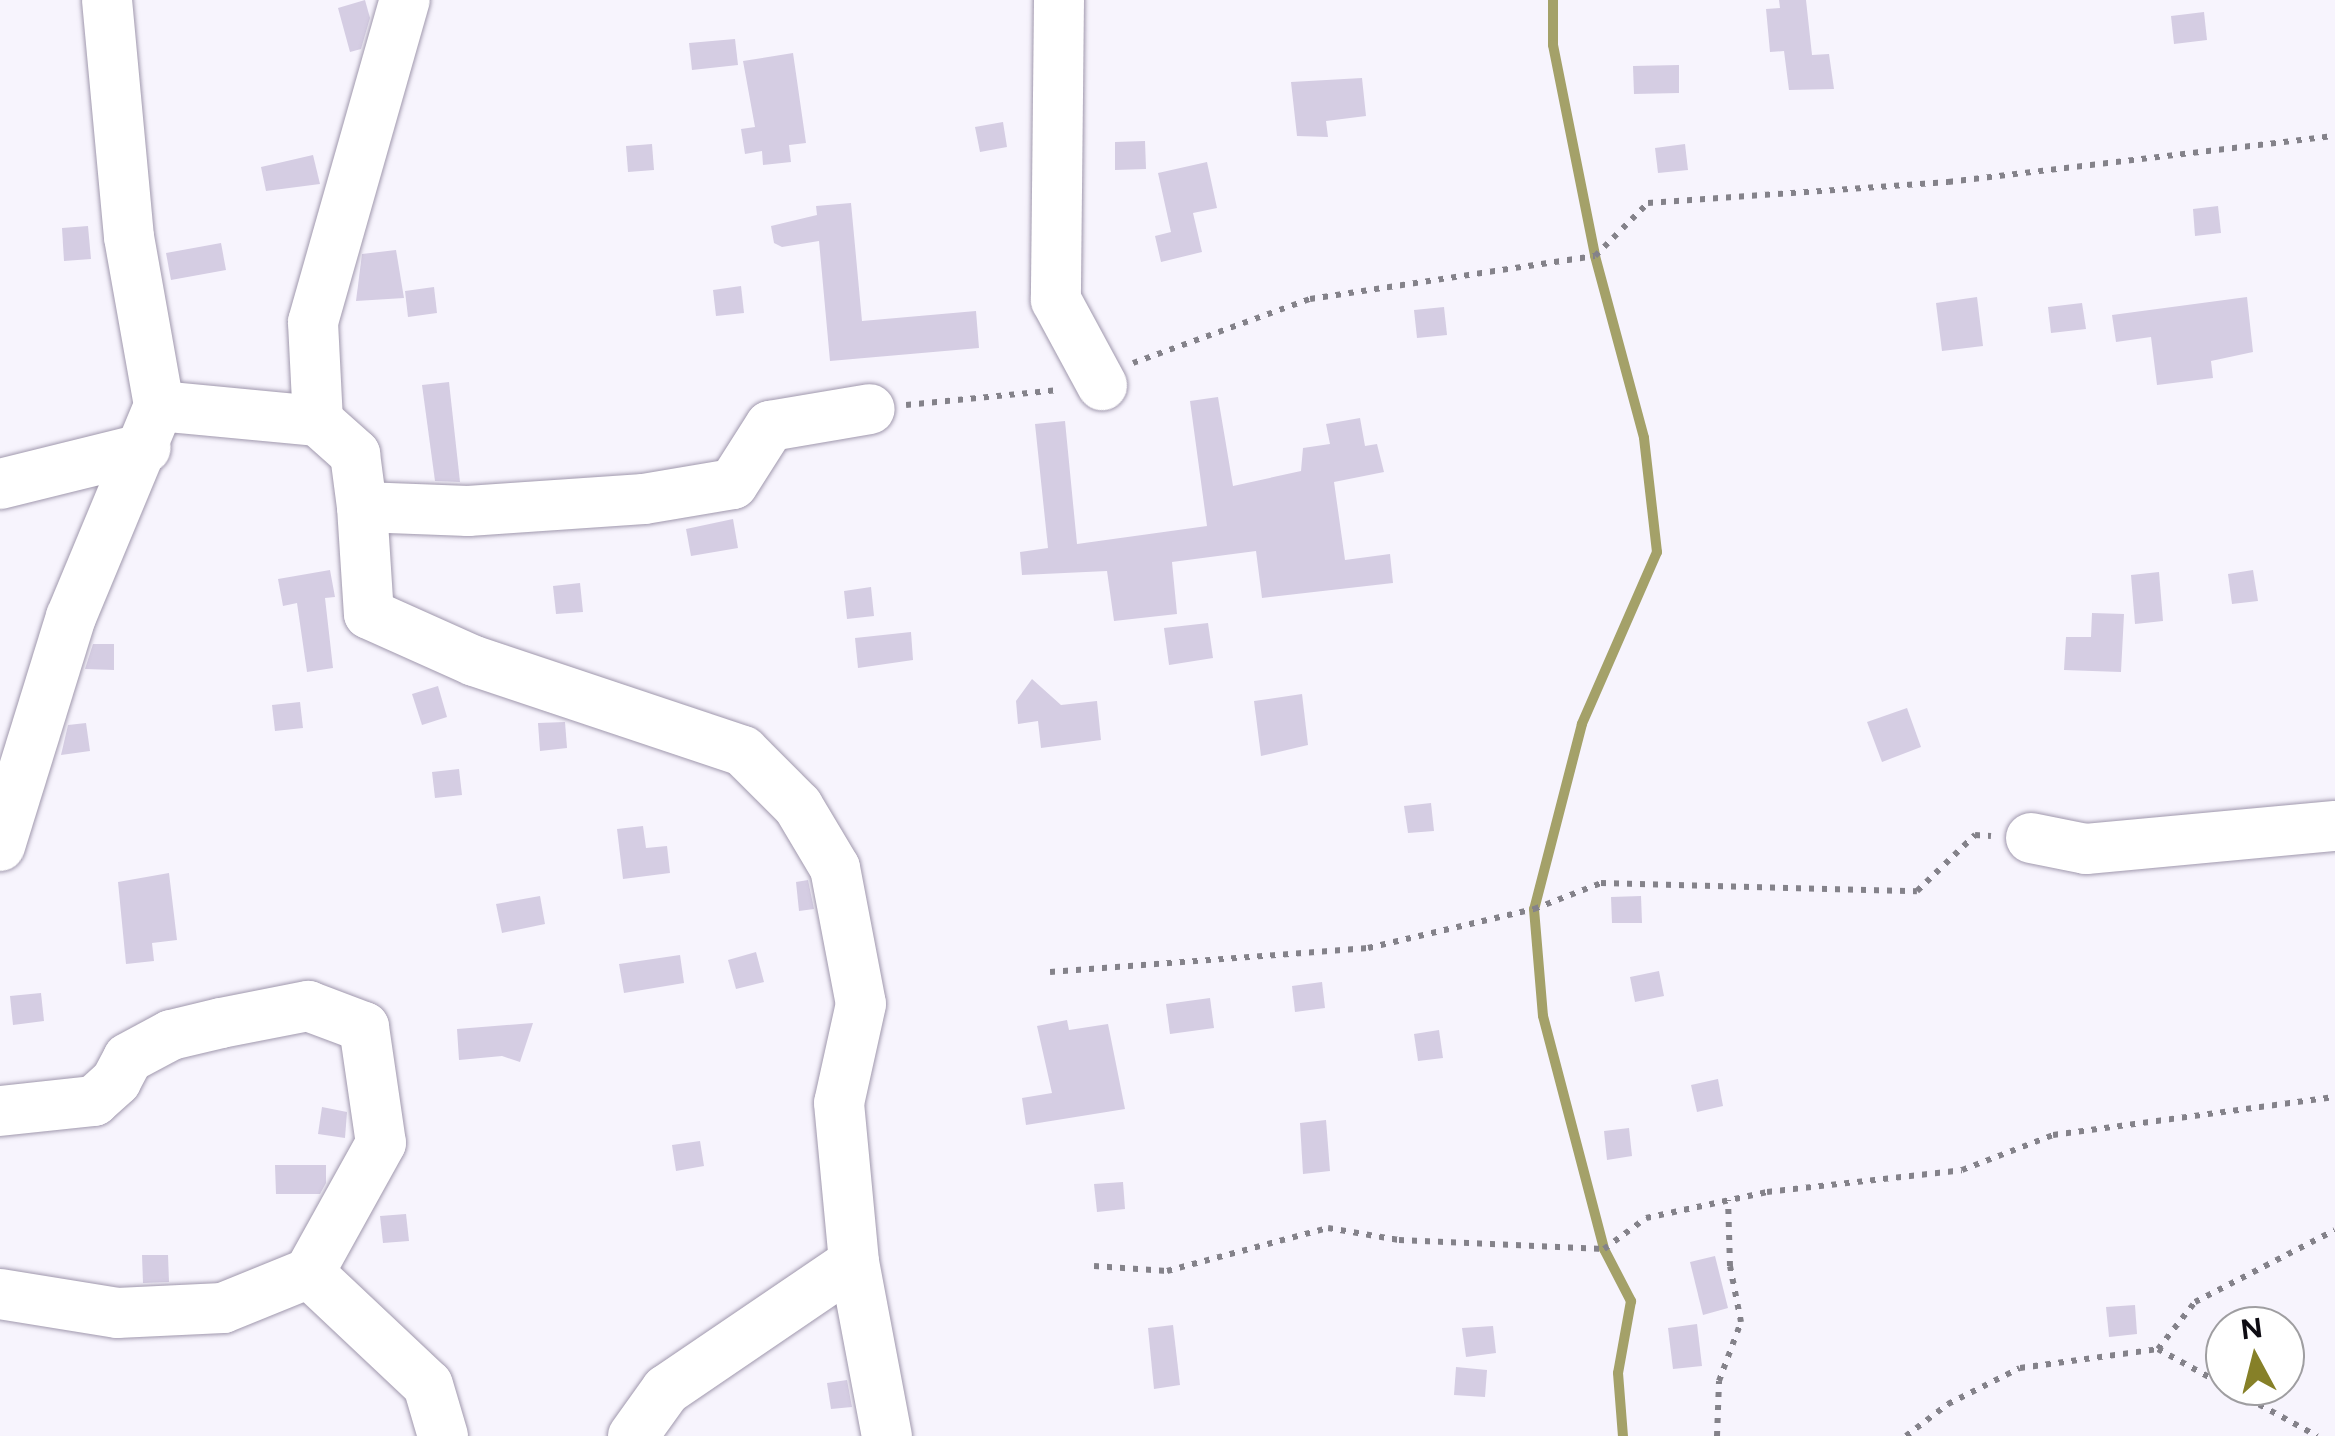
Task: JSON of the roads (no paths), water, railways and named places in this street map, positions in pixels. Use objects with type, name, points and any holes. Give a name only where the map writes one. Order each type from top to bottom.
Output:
[{"type":"street","points":[[0,846],[71,617],[152,427],[107,0]]},
{"type":"street","points":[[318,422],[316,307],[405,0]]},
{"type":"street","points":[[1059,0],[1056,300],[1102,385]]},
{"type":"street","points":[[362,507],[468,511],[644,500],[734,484],[770,426],[870,409]]},
{"type":"street","points":[[0,484],[152,427],[318,422],[355,454],[370,614],[474,661],[743,752],[798,806],[835,868],[861,1004],[838,1103],[854,1262],[887,1436]]},
{"type":"street","points":[[2032,838],[2086,850],[2335,826]]},
{"type":"street","points":[[0,1112],[94,1101],[116,1081],[128,1058],[171,1035],[308,1006],[364,1027],[380,1144],[309,1272],[223,1308],[117,1314],[0,1294]]},
{"type":"street","points":[[633,1436],[666,1390],[854,1262]]},
{"type":"street","points":[[309,1272],[428,1385],[442,1436]]},
{"type":"waterway","points":[[1553,0],[1553,45],[1595,256],[1644,438],[1657,552],[1582,724],[1534,909],[1543,1016],[1604,1249],[1631,1301],[1618,1373],[1623,1436]]}]
